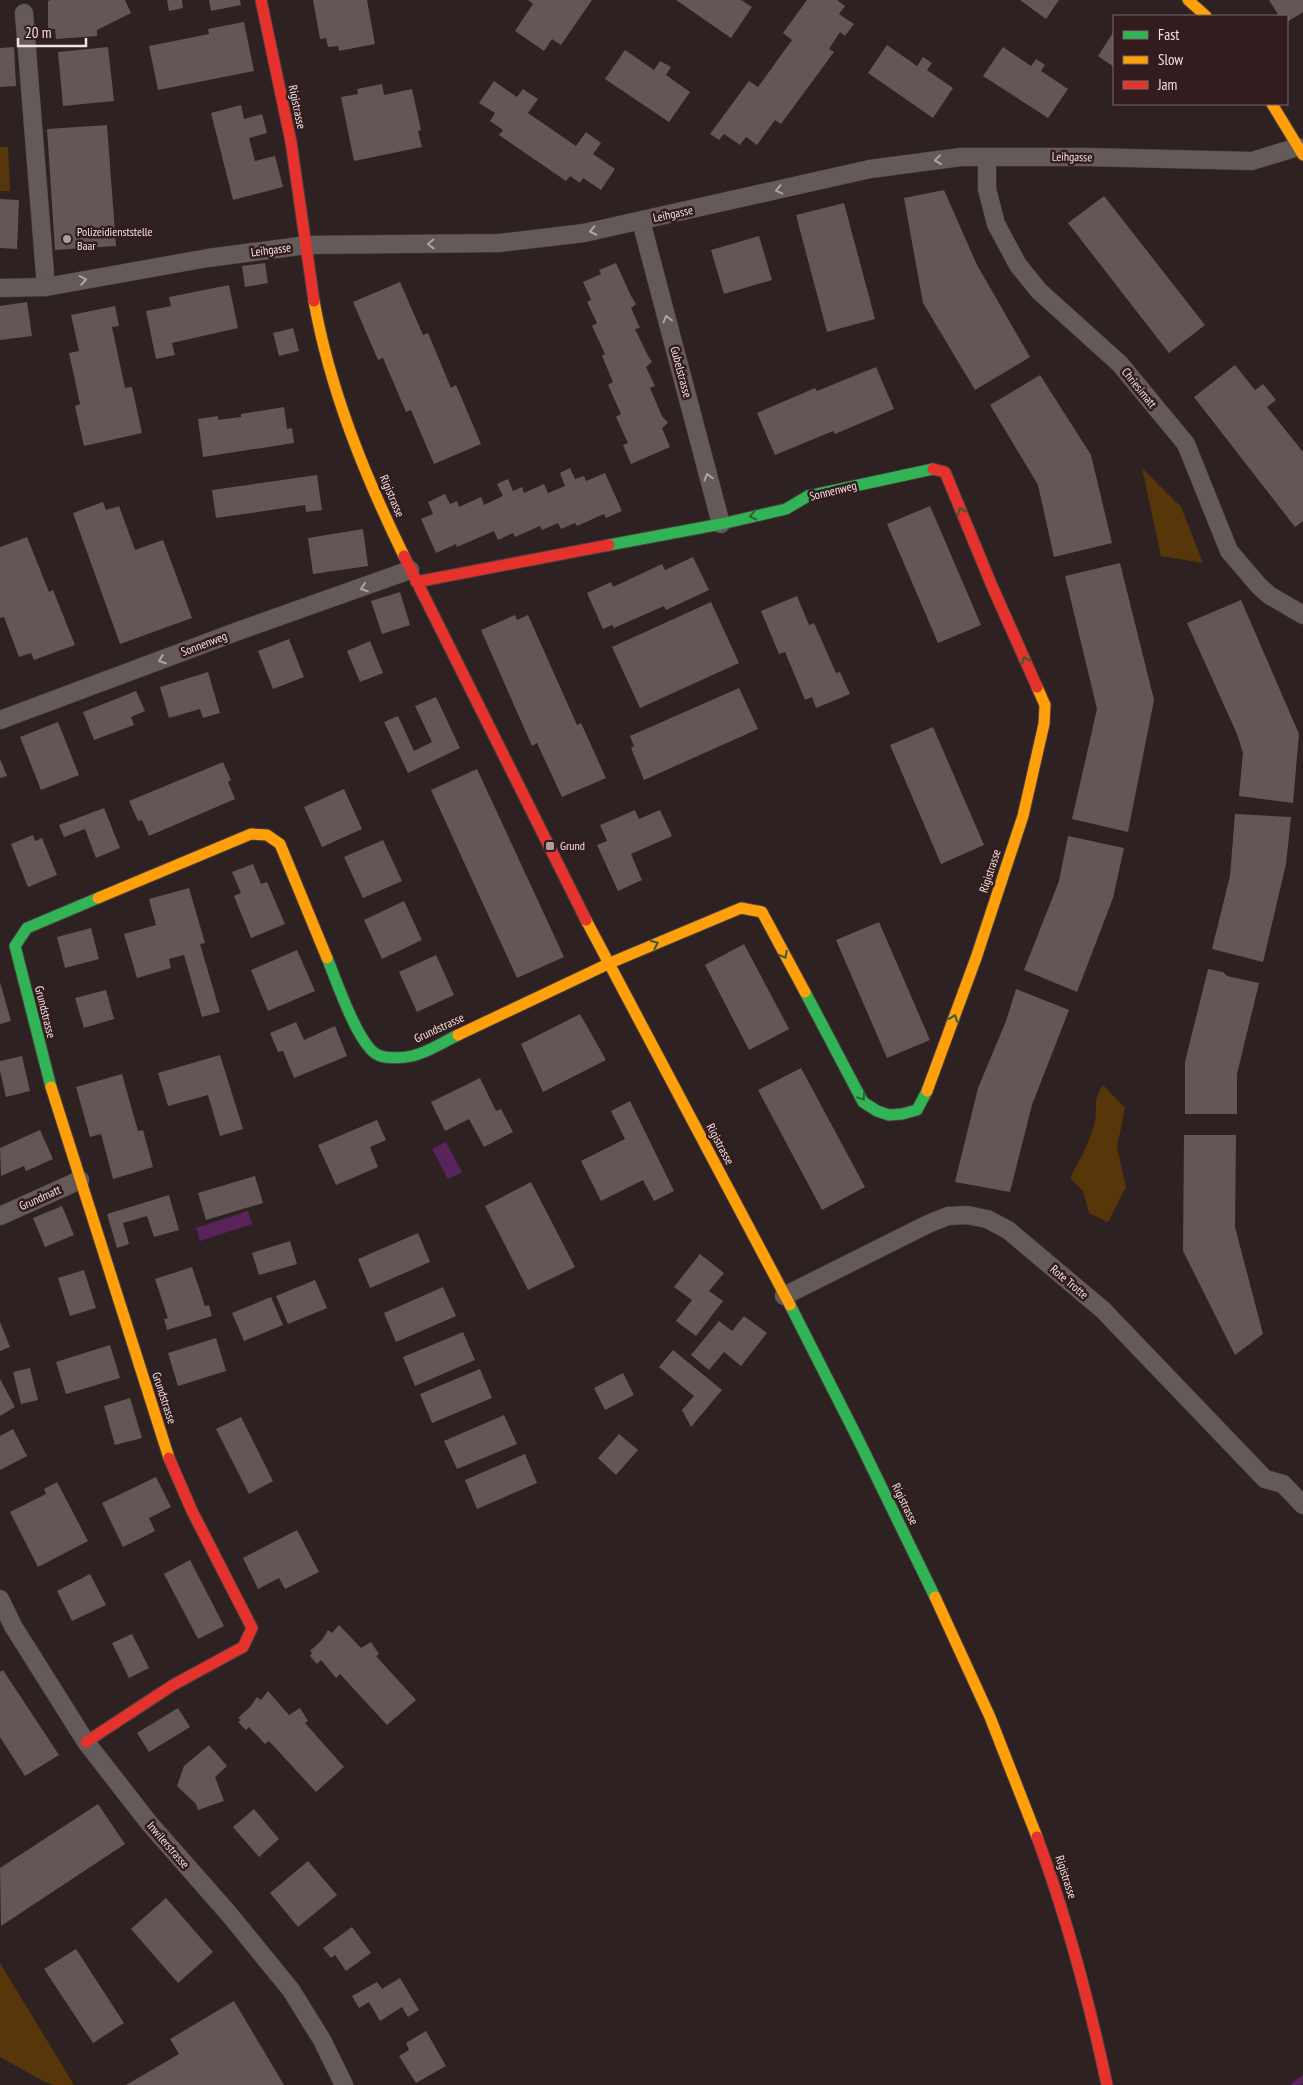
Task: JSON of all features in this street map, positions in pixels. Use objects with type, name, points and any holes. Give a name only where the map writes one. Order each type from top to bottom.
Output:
[{"type":"street","name":"Rigistrasse","points":[[261,0],[294,160],[314,305],[329,372],[352,440],[413,576],[537,820],[582,914],[610,963],[821,1364],[955,1636],[1027,1807],[1057,1891],[1083,1982],[1107,2085]]},
{"type":"street","points":[[1188,0],[1205,15]]},
{"type":"street","points":[[24,13],[46,287]]},
{"type":"street","points":[[1273,105],[1301,151]]},
{"type":"street","name":"Leihgasse","points":[[0,288],[46,287],[208,258],[307,245],[499,243],[584,233],[870,169],[961,157],[1252,161],[1301,151]]},
{"type":"street","name":"Chriesimatt","points":[[987,156],[987,189],[996,224],[1018,265],[1039,291],[1120,364],[1186,444],[1229,551],[1269,595],[1303,615]]},
{"type":"street","name":"Gubelstrasse","points":[[641,221],[721,524]]},
{"type":"street","name":"Sonnenweg","points":[[0,720],[241,630],[413,576],[721,524],[786,509],[808,496],[930,468],[945,472],[992,586],[1045,705]]},
{"type":"street","name":"Rigistrasse","points":[[610,963],[741,908],[762,912],[863,1102],[879,1113],[900,1116],[917,1110],[926,1093],[976,958],[1023,816],[1044,724],[1045,705]]},
{"type":"street","name":"Grundstrasse","points":[[86,1742],[173,1685],[243,1647],[252,1628],[192,1511],[170,1461],[46,1070],[15,946],[27,928],[251,834],[266,835],[280,844],[357,1030],[369,1050],[385,1058],[413,1056],[610,963]]},
{"type":"street","name":"Grundmatt","points":[[0,1216],[80,1180]]},
{"type":"street","name":"Rote Trotte","points":[[784,1296],[928,1224],[948,1216],[967,1215],[987,1219],[1008,1230],[1102,1310],[1265,1479],[1284,1484],[1303,1505]]},
{"type":"street","name":"Inwilerstrasse","points":[[0,1599],[13,1626],[86,1742],[149,1823],[229,1914],[291,1990],[322,2040],[344,2085]]},
{"type":"shaded area","points":[[0,147],[8,147],[10,191],[0,191]]},
{"type":"shaded area","points":[[1142,468],[1181,507],[1203,563],[1161,556]]},
{"type":"shaded area","points":[[1103,1085],[1125,1108],[1117,1147],[1126,1187],[1108,1222],[1089,1213],[1083,1191],[1070,1178],[1092,1132],[1096,1101]]},
{"type":"shaded area","points":[[446,1142],[462,1172],[448,1179],[432,1149]]},
{"type":"shaded area","points":[[248,1211],[252,1224],[200,1241],[196,1228]]},
{"type":"shaded area","points":[[0,1963],[74,2085],[54,2085],[45,2082],[0,2057]]},
{"type":"building","points":[[125,0],[131,13],[97,30],[97,36],[56,39],[55,29],[48,29],[48,1]]},
{"type":"building","points":[[167,0],[182,0],[183,8],[169,11]]},
{"type":"building","points":[[209,0],[240,0],[241,5],[211,11]]},
{"type":"building","points":[[313,0],[367,0],[375,44],[339,51],[338,46],[328,47],[326,38],[320,39]]},
{"type":"building","points":[[528,0],[592,0],[561,45],[552,39],[544,51],[515,31],[533,4]]},
{"type":"building","points":[[676,0],[741,0],[752,7],[731,38]]},
{"type":"building","points":[[807,0],[837,0],[845,6],[839,14],[854,24],[845,36],[840,32],[829,49],[834,52],[781,124],[775,120],[757,145],[746,137],[740,145],[724,134],[719,140],[710,134],[749,81],[758,87],[792,40],[783,33]]},
{"type":"building","points":[[1020,0],[1059,0],[1046,19]]},
{"type":"building","points":[[1269,0],[1303,0],[1303,12],[1288,21],[1288,15],[1278,15]]},
{"type":"building","points":[[244,22],[254,71],[158,90],[149,46],[209,34],[208,29]]},
{"type":"building","points":[[1113,33],[1113,66],[1098,56]]},
{"type":"building","points":[[887,45],[917,66],[923,57],[932,63],[927,70],[953,88],[933,118],[868,73]]},
{"type":"building","points":[[14,47],[16,86],[0,87],[0,48]]},
{"type":"building","points":[[108,47],[114,101],[63,106],[58,52]]},
{"type":"building","points":[[1003,47],[1031,66],[1036,59],[1045,65],[1041,71],[1068,89],[1048,118],[983,76]]},
{"type":"building","points":[[625,50],[654,70],[660,61],[671,67],[666,75],[690,92],[669,122],[605,79]]},
{"type":"building","points":[[494,81],[517,97],[523,89],[538,99],[528,113],[576,146],[586,132],[601,143],[593,154],[615,169],[601,190],[583,178],[580,183],[570,176],[566,181],[499,135],[503,130],[490,121],[495,113],[479,103]]},
{"type":"building","points":[[382,84],[384,95],[412,89],[421,130],[418,131],[422,147],[354,161],[341,97],[358,94],[357,89]]},
{"type":"building","points":[[241,105],[244,119],[262,114],[267,133],[249,138],[255,161],[275,156],[283,187],[233,200],[211,113]]},
{"type":"building","points":[[107,125],[116,246],[55,250],[47,129]]},
{"type":"building","points":[[944,190],[977,265],[1030,357],[975,390],[923,303],[904,198]]},
{"type":"building","points":[[1104,196],[1205,325],[1169,353],[1068,223]]},
{"type":"building","points":[[0,199],[19,200],[17,249],[0,248]]},
{"type":"building","points":[[844,203],[875,319],[827,332],[796,215]]},
{"type":"building","points":[[759,236],[772,280],[724,294],[711,250]]},
{"type":"building","points":[[265,263],[268,283],[245,287],[242,266]]},
{"type":"building","points":[[616,263],[636,304],[631,308],[640,328],[635,329],[652,362],[646,367],[655,386],[650,388],[662,416],[668,423],[662,428],[670,447],[631,464],[623,445],[628,443],[616,417],[621,414],[608,385],[613,382],[602,356],[605,354],[592,326],[597,323],[587,302],[591,300],[583,282],[601,274],[599,270]]},
{"type":"building","points":[[400,282],[423,335],[428,333],[451,388],[456,385],[481,444],[434,464],[411,410],[406,412],[383,358],[378,360],[353,302]]},
{"type":"building","points":[[229,285],[238,328],[172,343],[175,355],[156,359],[146,311],[171,306],[169,297]]},
{"type":"building","points":[[27,302],[32,336],[0,340],[0,306]]},
{"type":"building","points":[[115,306],[119,326],[112,327],[125,388],[132,387],[142,433],[84,446],[75,406],[80,404],[69,353],[79,351],[71,315]]},
{"type":"building","points":[[293,328],[299,351],[279,356],[273,333]]},
{"type":"building","points":[[1235,365],[1255,390],[1263,384],[1276,400],[1267,407],[1303,452],[1303,521],[1295,527],[1194,397]]},
{"type":"building","points":[[876,367],[894,409],[835,434],[833,431],[775,455],[757,413],[815,388],[817,391]]},
{"type":"building","points":[[1040,375],[1091,455],[1112,543],[1054,557],[1038,485],[990,405]]},
{"type":"building","points":[[284,407],[287,429],[292,428],[294,443],[203,457],[198,419],[218,416],[218,420],[241,417],[241,414]]},
{"type":"building","points":[[570,468],[575,479],[584,476],[586,481],[605,473],[622,511],[606,518],[604,514],[577,526],[575,523],[561,529],[558,523],[542,530],[540,526],[515,537],[513,533],[498,540],[494,531],[457,547],[456,544],[436,553],[421,519],[433,514],[428,502],[445,494],[450,504],[457,501],[459,507],[481,497],[484,505],[503,496],[497,484],[508,479],[513,491],[522,487],[524,493],[544,484],[548,493],[565,486],[560,473]]},
{"type":"building","points":[[317,475],[322,510],[306,512],[305,505],[216,518],[212,490]]},
{"type":"building","points":[[103,502],[106,510],[119,506],[135,550],[163,540],[192,618],[120,644],[73,513]]},
{"type":"building","points":[[930,506],[981,625],[938,643],[887,524]]},
{"type":"building","points":[[363,529],[368,566],[313,574],[308,538]]},
{"type":"building","points":[[27,537],[49,592],[53,590],[75,645],[34,660],[31,653],[19,657],[4,617],[0,618],[0,547]]},
{"type":"building","points":[[693,557],[709,590],[666,610],[664,606],[614,628],[612,625],[603,629],[587,593],[611,582],[613,587],[662,564],[665,570]]},
{"type":"building","points":[[1120,563],[1154,700],[1128,832],[1072,819],[1097,709],[1065,576]]},
{"type":"building","points":[[400,592],[410,625],[382,634],[371,601]]},
{"type":"building","points":[[797,596],[809,625],[814,623],[836,673],[840,672],[850,694],[816,708],[812,697],[805,700],[785,652],[779,654],[761,611]]},
{"type":"building","points":[[1241,600],[1299,734],[1293,803],[1239,796],[1243,753],[1237,734],[1187,623]]},
{"type":"building","points":[[711,602],[739,663],[640,708],[612,647]]},
{"type":"building","points":[[515,615],[517,620],[528,615],[577,725],[581,723],[606,778],[562,797],[537,743],[532,746],[481,630]]},
{"type":"building","points":[[289,639],[304,677],[273,689],[258,651]]},
{"type":"building","points":[[370,641],[383,673],[360,682],[347,651]]},
{"type":"building","points":[[208,672],[220,713],[203,718],[200,709],[169,718],[160,687]]},
{"type":"building","points":[[739,688],[758,729],[644,780],[631,748],[634,746],[630,736]]},
{"type":"building","points":[[136,691],[145,711],[131,717],[134,725],[94,740],[83,712]]},
{"type":"building","points":[[436,697],[460,748],[408,773],[384,722],[398,716],[414,751],[432,742],[415,706]]},
{"type":"building","points":[[58,722],[79,775],[41,790],[20,737]]},
{"type":"building","points":[[933,727],[984,845],[941,864],[890,745]]},
{"type":"building","points":[[0,759],[7,776],[0,778]]},
{"type":"building","points":[[223,762],[231,780],[228,782],[235,799],[149,836],[142,820],[138,821],[129,801]]},
{"type":"building","points":[[477,769],[564,957],[517,978],[431,790]]},
{"type":"building","points":[[344,789],[362,829],[322,847],[304,807]]},
{"type":"building","points":[[104,808],[120,848],[96,858],[85,829],[64,837],[59,825]]},
{"type":"building","points":[[635,810],[639,819],[660,810],[672,836],[631,854],[642,880],[618,891],[597,845],[607,841],[600,825]]},
{"type":"building","points":[[1235,814],[1291,817],[1286,864],[1263,962],[1212,949],[1230,876]]},
{"type":"building","points":[[33,835],[35,841],[42,838],[57,875],[28,887],[11,844]]},
{"type":"building","points":[[1068,836],[1124,848],[1113,898],[1077,992],[1024,970],[1059,881]]},
{"type":"building","points":[[383,840],[402,881],[363,898],[344,857]]},
{"type":"building","points":[[253,864],[261,884],[267,882],[285,924],[251,938],[234,896],[241,893],[232,872]]},
{"type":"building","points":[[189,888],[205,943],[200,944],[220,1012],[202,1017],[184,955],[169,959],[171,968],[137,978],[124,934],[156,925],[149,899]]},
{"type":"building","points":[[404,901],[422,940],[382,959],[364,920]]},
{"type":"building","points":[[879,922],[930,1040],[887,1058],[836,940]]},
{"type":"building","points":[[91,928],[99,959],[65,968],[57,937]]},
{"type":"building","points":[[744,944],[789,1029],[749,1050],[705,965]]},
{"type":"building","points":[[297,950],[315,991],[268,1011],[251,970]]},
{"type":"building","points":[[436,955],[454,995],[417,1012],[399,972]]},
{"type":"building","points":[[1208,969],[1223,972],[1227,976],[1259,983],[1237,1074],[1237,1114],[1185,1114],[1185,1062]]},
{"type":"building","points":[[0,982],[11,1021],[0,1024]]},
{"type":"building","points":[[1016,989],[1069,1010],[1032,1105],[1010,1192],[955,1182],[978,1088],[1006,1021]]},
{"type":"building","points":[[106,990],[114,1019],[84,1028],[75,998]]},
{"type":"building","points":[[580,1014],[606,1060],[543,1092],[521,1044]]},
{"type":"building","points":[[296,1022],[304,1040],[335,1026],[347,1056],[294,1078],[283,1051],[278,1052],[270,1033]]},
{"type":"building","points":[[220,1055],[243,1129],[220,1136],[208,1095],[168,1106],[158,1073]]},
{"type":"building","points":[[22,1056],[30,1091],[6,1097],[0,1071],[0,1061]]},
{"type":"building","points":[[801,1068],[865,1187],[822,1210],[758,1090]]},
{"type":"building","points":[[122,1074],[138,1131],[143,1130],[153,1167],[113,1179],[101,1134],[90,1137],[76,1087]]},
{"type":"building","points":[[480,1078],[496,1111],[501,1109],[513,1132],[484,1147],[469,1119],[445,1131],[431,1102]]},
{"type":"building","points":[[630,1101],[674,1191],[654,1201],[643,1180],[601,1201],[581,1161],[625,1139],[611,1111]]},
{"type":"building","points":[[377,1120],[386,1140],[370,1147],[378,1167],[336,1185],[318,1145]]},
{"type":"building","points":[[40,1130],[53,1159],[26,1171],[24,1166],[1,1176],[0,1148]]},
{"type":"building","points":[[1184,1135],[1236,1135],[1235,1227],[1263,1334],[1235,1355],[1183,1251]]},
{"type":"building","points":[[255,1176],[263,1203],[206,1220],[198,1193]]},
{"type":"building","points":[[531,1182],[575,1267],[528,1290],[485,1206]]},
{"type":"building","points":[[169,1195],[179,1230],[154,1237],[147,1216],[123,1223],[129,1244],[117,1248],[107,1214]]},
{"type":"building","points":[[62,1206],[74,1235],[45,1247],[33,1218]]},
{"type":"building","points":[[418,1233],[430,1262],[370,1288],[358,1259]]},
{"type":"building","points":[[290,1241],[297,1264],[259,1275],[252,1253]]},
{"type":"building","points":[[700,1254],[724,1273],[709,1291],[723,1301],[696,1336],[676,1321],[692,1300],[674,1287]]},
{"type":"building","points":[[192,1267],[205,1306],[209,1305],[212,1316],[167,1330],[164,1319],[168,1318],[155,1279]]},
{"type":"building","points":[[84,1270],[96,1308],[70,1316],[58,1278]]},
{"type":"building","points":[[315,1280],[327,1308],[288,1324],[276,1296]]},
{"type":"building","points":[[443,1287],[456,1316],[396,1342],[384,1313]]},
{"type":"building","points":[[271,1297],[283,1325],[244,1341],[232,1313]]},
{"type":"building","points":[[744,1316],[767,1333],[741,1366],[724,1352],[709,1370],[691,1355],[719,1321],[732,1331]]},
{"type":"building","points":[[0,1322],[10,1347],[0,1351]]},
{"type":"building","points":[[463,1332],[475,1360],[415,1386],[403,1357]]},
{"type":"building","points":[[216,1338],[226,1371],[178,1386],[168,1353]]},
{"type":"building","points":[[110,1345],[120,1378],[66,1394],[56,1362]]},
{"type":"building","points":[[673,1350],[722,1390],[691,1427],[682,1410],[694,1396],[659,1367]]},
{"type":"building","points":[[30,1368],[38,1400],[21,1404],[13,1372]]},
{"type":"building","points":[[480,1369],[492,1398],[432,1423],[420,1394]]},
{"type":"building","points":[[623,1373],[634,1395],[605,1410],[594,1388]]},
{"type":"building","points":[[0,1379],[15,1407],[0,1416]]},
{"type":"building","points":[[130,1398],[142,1438],[115,1445],[104,1406]]},
{"type":"building","points":[[504,1415],[517,1444],[457,1469],[444,1441]]},
{"type":"building","points":[[241,1417],[273,1481],[249,1494],[216,1429]]},
{"type":"building","points":[[13,1429],[27,1456],[0,1470],[0,1436]]},
{"type":"building","points":[[619,1434],[638,1450],[616,1475],[598,1458]]},
{"type":"building","points":[[525,1454],[537,1483],[477,1509],[465,1480]]},
{"type":"building","points":[[156,1477],[171,1507],[149,1518],[155,1531],[123,1547],[102,1503]]},
{"type":"building","points":[[57,1482],[88,1541],[38,1567],[10,1512],[46,1494],[44,1489]]},
{"type":"building","points":[[297,1530],[319,1572],[285,1589],[279,1578],[258,1589],[243,1558]]},
{"type":"building","points":[[190,1560],[224,1626],[198,1639],[164,1574]]},
{"type":"building","points":[[90,1574],[106,1605],[72,1621],[57,1591]]},
{"type":"building","points":[[339,1625],[361,1648],[371,1642],[379,1654],[376,1656],[416,1700],[387,1725],[340,1674],[336,1678],[321,1660],[317,1664],[310,1656],[312,1653],[310,1651],[322,1640],[328,1630],[332,1633]]},
{"type":"building","points":[[132,1634],[149,1668],[129,1678],[112,1643]]},
{"type":"building","points":[[3,1670],[59,1755],[25,1776],[0,1737],[0,1672]]},
{"type":"building","points":[[268,1691],[289,1715],[300,1708],[308,1721],[305,1723],[344,1767],[316,1792],[269,1741],[265,1744],[249,1727],[246,1730],[238,1722],[241,1720],[238,1718],[250,1707],[257,1697],[261,1700]]},
{"type":"building","points":[[178,1708],[190,1727],[149,1752],[137,1733]]},
{"type":"building","points":[[209,1745],[227,1766],[215,1777],[224,1801],[198,1810],[196,1804],[177,1786],[184,1766]]},
{"type":"building","points":[[98,1804],[125,1844],[1,1926],[0,1868]]},
{"type":"building","points":[[254,1809],[279,1839],[259,1857],[233,1827]]},
{"type":"building","points":[[308,1861],[337,1895],[298,1927],[270,1893]]},
{"type":"building","points":[[166,1898],[213,1952],[178,1983],[131,1929]]},
{"type":"building","points":[[352,1927],[371,1953],[346,1971],[335,1955],[331,1958],[323,1948]]},
{"type":"building","points":[[76,1949],[124,2023],[93,2043],[44,1969]]},
{"type":"building","points":[[400,1978],[419,2010],[408,2017],[402,2007],[380,2021],[369,2002],[359,2008],[352,1996],[377,1982],[382,1989]]},
{"type":"building","points":[[234,2001],[284,2085],[126,2085],[179,2054],[170,2039]]},
{"type":"building","points":[[426,2031],[446,2066],[416,2083],[399,2056],[409,2050],[406,2043]]},
{"type":"waterway","points":[[1295,2085],[1303,2079]]},
{"type":"traffic: fast","points":[[609,545],[721,524],[786,509],[808,496],[933,469]]},
{"type":"traffic: fast","points":[[51,1087],[15,946],[27,928],[98,898]]},
{"type":"traffic: fast","points":[[327,958],[355,1026],[370,1049],[378,1055],[395,1058],[418,1055],[458,1035]]},
{"type":"traffic: fast","points":[[805,992],[863,1102],[877,1111],[889,1115],[902,1114],[917,1110],[927,1091]]},
{"type":"traffic: fast","points":[[790,1305],[935,1597]]},
{"type":"traffic: slow","points":[[1188,0],[1205,15]]},
{"type":"traffic: slow","points":[[1273,105],[1303,155]]},
{"type":"traffic: slow","points":[[314,301],[329,367],[350,431],[375,494],[404,556]]},
{"type":"traffic: slow","points":[[927,1091],[976,958],[1023,816],[1044,724],[1045,705],[1037,687]]},
{"type":"traffic: slow","points":[[98,898],[251,834],[267,835],[280,844],[327,958]]},
{"type":"traffic: slow","points":[[458,1035],[610,963],[741,908],[762,912],[805,992]]},
{"type":"traffic: slow","points":[[586,920],[790,1305]]},
{"type":"traffic: slow","points":[[51,1087],[169,1458]]},
{"type":"traffic: slow","points":[[935,1597],[990,1717],[1037,1837]]},
{"type":"traffic: jam","points":[[261,0],[291,142],[314,301]]},
{"type":"traffic: jam","points":[[933,469],[945,472],[992,586],[1037,687]]},
{"type":"traffic: jam","points":[[416,582],[609,545]]},
{"type":"traffic: jam","points":[[404,556],[586,920]]},
{"type":"traffic: jam","points":[[86,1742],[173,1685],[243,1647],[252,1628],[192,1511],[169,1458]]},
{"type":"traffic: jam","points":[[1037,1837],[1058,1898],[1076,1960],[1093,2022],[1107,2085]]},
{"type":"place","name":"Polizeidienststelle Baar","points":[[67,239]]},
{"type":"place","name":"Grund","points":[[550,846]]}]
